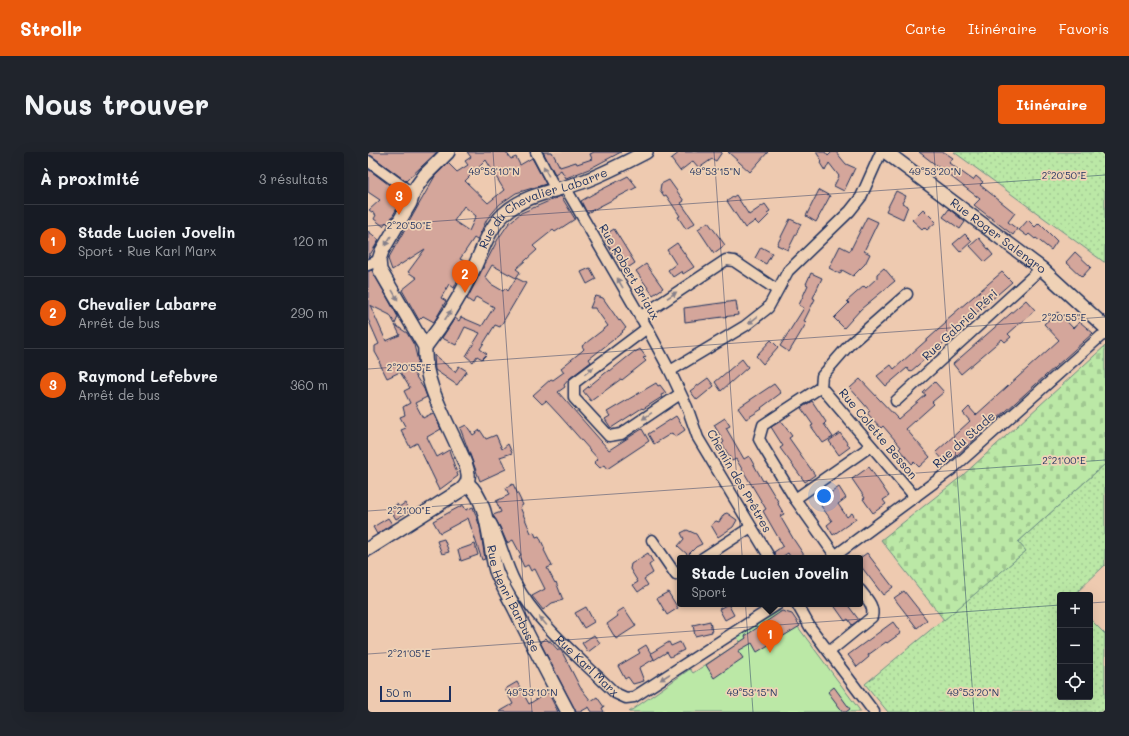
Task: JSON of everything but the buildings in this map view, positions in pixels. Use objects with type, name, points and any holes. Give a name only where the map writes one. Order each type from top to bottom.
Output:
[{"type":"street","points":[[368,549],[461,490],[467,483],[468,471],[426,368],[424,355],[425,347],[380,270],[373,263],[382,251],[410,203],[412,194],[425,175],[448,152]]},
{"type":"street","name":"Rue Robert Briaux","points":[[536,152],[647,328],[670,371]]},
{"type":"street","name":"Rue du Chevalier Labarre","points":[[425,347],[451,311],[472,272],[490,232],[497,221],[514,205],[527,199],[604,173],[646,152]]},
{"type":"street","points":[[670,371],[745,326],[768,308],[788,271],[850,211],[861,197],[881,152]]},
{"type":"street","name":"Rue Roger Salengro","points":[[886,152],[1042,269],[1105,327]]},
{"type":"street","points":[[368,161],[412,194]]},
{"type":"street","points":[[640,317],[726,260],[734,261],[777,290]]},
{"type":"street","name":"Rue Gabriel Péri","points":[[896,401],[1042,269]]},
{"type":"street","points":[[834,555],[795,499],[764,448],[759,439],[760,432],[762,425],[821,387],[822,376],[849,345],[907,294]]},
{"type":"street","points":[[647,328],[574,383],[574,398],[609,436],[621,434],[680,394]]},
{"type":"street","name":"Rue du Stade","points":[[838,555],[956,466],[1105,334]]},
{"type":"street","name":"Chemin des Prêtres","points":[[670,371],[687,407],[698,438],[768,555]]},
{"type":"street","name":"Rue Colette Besson","points":[[821,387],[915,497]]},
{"type":"street","points":[[795,499],[871,446]]},
{"type":"street","name":"Rue Henri Barbusse","points":[[467,483],[472,487],[480,501],[486,520],[488,537],[497,572],[532,644],[568,712]]},
{"type":"street","name":"Rue Karl Marx","points":[[486,520],[489,520],[492,524],[515,582],[529,604],[549,628],[615,693],[626,698],[634,696],[773,607]]},
{"type":"street","points":[[708,555],[751,527]]},
{"type":"street","points":[[652,540],[677,574]]},
{"type":"street","points":[[829,652],[872,616],[874,611],[872,606],[863,594]]},
{"type":"street","points":[[799,607],[810,627],[874,712]]},
{"type":"shaded area","points":[[542,152],[615,152],[616,154],[589,169],[557,181]]},
{"type":"green space","points":[[954,152],[1105,152],[1105,262],[1104,262]]},
{"type":"green space","points":[[1105,346],[1105,464],[1018,542],[1026,551],[944,620],[881,540],[962,476]]},
{"type":"green space","points":[[1105,464],[1105,565],[1077,592],[1057,592],[1057,700],[1093,700],[1093,622],[1105,634],[1105,712],[888,712],[865,684],[1026,551],[1018,542]]},
{"type":"green space","points":[[779,611],[791,615],[798,627],[861,712],[629,712],[690,669],[693,673],[740,642],[737,637]]},
{"type":"place","name":"Raymond Lefebvre","points":[[399,215]]},
{"type":"place","name":"Chevalier Labarre","points":[[465,293]]},
{"type":"place","name":"Stade Lucien Jovelin","points":[[770,653]]}]
